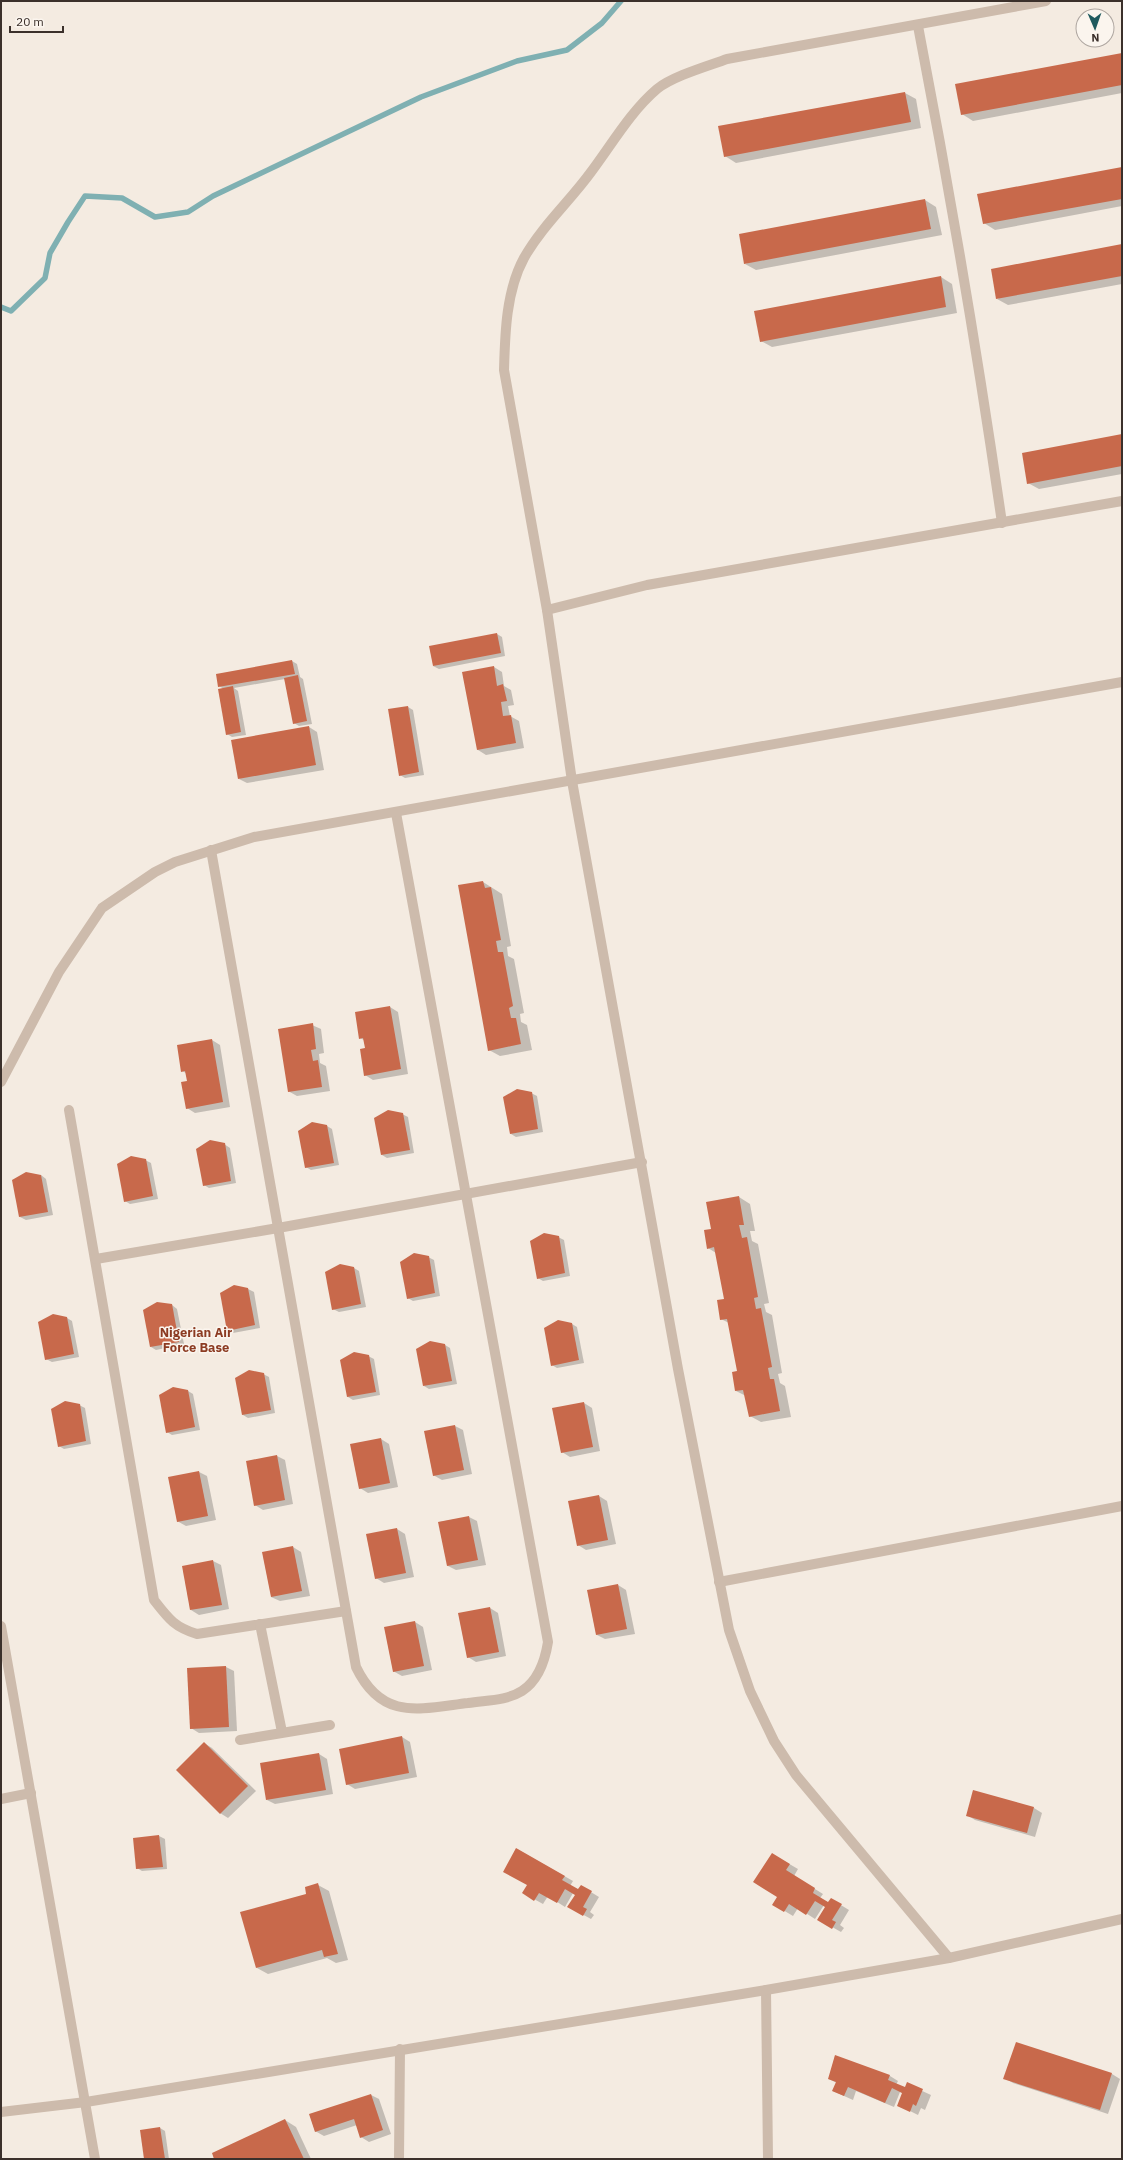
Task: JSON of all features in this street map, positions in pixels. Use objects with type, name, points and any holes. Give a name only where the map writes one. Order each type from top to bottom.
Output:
[{"type":"street","points":[[949,1958],[796,1775],[774,1741],[750,1691],[729,1630],[678,1369],[642,1162],[572,781],[547,610],[514,417],[504,370],[505,332],[510,297],[524,258],[548,224],[589,174],[635,112],[658,88],[727,59],[918,26],[1046,1]]},
{"type":"street","points":[[918,26],[954,210],[1002,523]]},
{"type":"street","points":[[547,610],[647,585],[1122,501]]},
{"type":"street","points":[[1,1082],[59,972],[102,908],[155,872],[175,862],[254,837],[396,813],[1122,682]]},
{"type":"street","points":[[212,850],[356,1668],[364,1684],[376,1697],[394,1706],[413,1710],[506,1698],[522,1691],[534,1680],[545,1663],[548,1642],[396,813]]},
{"type":"street","points":[[69,1110],[154,1600],[171,1622],[184,1630],[197,1634],[346,1612]]},
{"type":"street","points":[[96,1259],[466,1195],[642,1162]]},
{"type":"street","points":[[719,1582],[1122,1506]]},
{"type":"street","points":[[260,1624],[282,1732]]},
{"type":"street","points":[[1,1626],[95,2159]]},
{"type":"street","points":[[240,1740],[330,1725]]},
{"type":"street","points":[[1,1799],[31,1793]]},
{"type":"street","points":[[1,2112],[86,2102],[400,2049],[766,1990],[949,1958],[1122,1919]]},
{"type":"street","points":[[766,1990],[768,2159]]},
{"type":"street","points":[[399,2159],[400,2049]]},
{"type":"building","points":[[1122,53],[1122,85],[961,115],[955,84]]},
{"type":"building","points":[[905,92],[911,122],[724,157],[718,126]]},
{"type":"building","points":[[1122,167],[1122,199],[983,224],[977,194]]},
{"type":"building","points":[[925,199],[931,229],[744,264],[739,234]]},
{"type":"building","points":[[1122,244],[1122,276],[996,299],[991,269]]},
{"type":"building","points":[[941,276],[946,307],[760,342],[754,311]]},
{"type":"building","points":[[1122,434],[1122,466],[1027,484],[1022,453]]},
{"type":"building","points":[[497,633],[501,653],[433,666],[429,646]]},
{"type":"building","points":[[292,660],[295,674],[218,687],[216,674]]},
{"type":"building","points":[[494,666],[497,686],[503,684],[507,701],[501,702],[503,716],[511,715],[516,743],[477,750],[462,672]]},
{"type":"building","points":[[298,675],[307,721],[293,724],[284,678]]},
{"type":"building","points":[[233,686],[241,732],[226,735],[218,689]]},
{"type":"building","points":[[408,706],[419,772],[399,776],[388,709]]},
{"type":"building","points":[[309,726],[316,765],[238,779],[231,740]]},
{"type":"building","points":[[483,881],[485,888],[491,887],[501,940],[496,941],[498,952],[503,952],[513,1006],[509,1008],[511,1018],[516,1018],[521,1044],[488,1051],[458,885]]},
{"type":"building","points":[[390,1006],[401,1069],[364,1076],[360,1049],[365,1048],[363,1038],[359,1039],[355,1012]]},
{"type":"building","points":[[313,1023],[316,1049],[311,1050],[313,1061],[318,1060],[322,1087],[288,1092],[278,1029]]},
{"type":"building","points":[[212,1039],[223,1102],[186,1109],[181,1082],[187,1081],[185,1071],[181,1072],[177,1045]]},
{"type":"building","points":[[517,1089],[532,1092],[538,1129],[510,1134],[503,1097]]},
{"type":"building","points":[[388,1110],[403,1113],[410,1150],[381,1155],[374,1118]]},
{"type":"building","points":[[312,1122],[327,1125],[334,1163],[305,1168],[298,1131]]},
{"type":"building","points":[[210,1140],[225,1143],[231,1181],[203,1186],[196,1149]]},
{"type":"building","points":[[131,1156],[146,1159],[153,1196],[124,1202],[117,1164]]},
{"type":"building","points":[[26,1172],[41,1175],[48,1212],[19,1217],[12,1180]]},
{"type":"building","points":[[739,1196],[744,1225],[739,1225],[742,1238],[747,1237],[758,1297],[754,1298],[756,1309],[761,1308],[772,1367],[768,1368],[770,1379],[774,1379],[780,1411],[749,1417],[743,1390],[735,1391],[732,1372],[737,1371],[727,1319],[720,1320],[717,1300],[724,1299],[714,1247],[707,1249],[704,1230],[711,1229],[706,1202]]},
{"type":"building","points":[[544,1233],[559,1236],[565,1273],[537,1279],[530,1241]]},
{"type":"building","points":[[414,1253],[429,1256],[435,1293],[407,1299],[400,1262]]},
{"type":"building","points":[[340,1264],[354,1267],[361,1304],[332,1310],[325,1272]]},
{"type":"building","points":[[234,1285],[248,1288],[255,1325],[227,1331],[220,1293]]},
{"type":"building","points":[[157,1302],[172,1304],[179,1342],[150,1347],[143,1310]]},
{"type":"building","points":[[53,1314],[67,1317],[74,1354],[45,1360],[38,1322]]},
{"type":"building","points":[[558,1320],[572,1323],[579,1360],[551,1366],[544,1328]]},
{"type":"building","points":[[430,1341],[445,1344],[452,1381],[423,1386],[416,1349]]},
{"type":"building","points":[[354,1352],[369,1355],[376,1392],[347,1397],[340,1360]]},
{"type":"building","points":[[249,1370],[264,1373],[271,1410],[242,1415],[235,1378]]},
{"type":"building","points":[[173,1387],[188,1390],[195,1427],[166,1433],[159,1395]]},
{"type":"building","points":[[65,1401],[80,1404],[86,1441],[58,1447],[51,1409]]},
{"type":"building","points":[[584,1402],[593,1447],[561,1453],[552,1408]]},
{"type":"building","points":[[455,1425],[464,1470],[433,1476],[424,1431]]},
{"type":"building","points":[[381,1438],[390,1483],[359,1489],[350,1444]]},
{"type":"building","points":[[277,1455],[285,1500],[254,1506],[246,1461]]},
{"type":"building","points":[[199,1471],[208,1516],[177,1522],[168,1477]]},
{"type":"building","points":[[599,1495],[608,1540],[577,1546],[568,1501]]},
{"type":"building","points":[[469,1516],[478,1560],[447,1566],[438,1522]]},
{"type":"building","points":[[397,1528],[406,1573],[375,1579],[366,1534]]},
{"type":"building","points":[[293,1546],[302,1591],[271,1597],[262,1552]]},
{"type":"building","points":[[213,1560],[222,1605],[190,1610],[182,1566]]},
{"type":"building","points":[[618,1584],[627,1629],[596,1635],[587,1590]]},
{"type":"building","points":[[490,1607],[499,1652],[467,1658],[458,1613]]},
{"type":"building","points":[[415,1621],[424,1666],[393,1672],[384,1627]]},
{"type":"building","points":[[226,1666],[229,1727],[190,1729],[187,1668]]},
{"type":"building","points":[[402,1736],[409,1773],[346,1785],[339,1749]]},
{"type":"building","points":[[204,1742],[248,1786],[220,1814],[176,1770]]},
{"type":"building","points":[[319,1753],[326,1790],[266,1800],[260,1763]]},
{"type":"building","points":[[973,1790],[1034,1807],[1027,1833],[966,1816]]},
{"type":"building","points":[[159,1835],[163,1867],[136,1869],[133,1838]]},
{"type":"building","points":[[516,1848],[565,1876],[562,1880],[578,1889],[581,1885],[592,1891],[583,1907],[587,1909],[583,1916],[567,1907],[575,1895],[565,1889],[557,1903],[539,1893],[534,1901],[522,1893],[527,1885],[503,1872]]},
{"type":"building","points":[[772,1853],[790,1864],[786,1870],[815,1888],[813,1893],[828,1902],[831,1898],[842,1904],[832,1920],[836,1922],[832,1929],[817,1920],[825,1907],[815,1901],[806,1915],[789,1904],[784,1912],[772,1905],[777,1897],[753,1882]]},
{"type":"building","points":[[318,1883],[338,1954],[324,1957],[322,1950],[256,1968],[240,1912],[306,1894],[305,1887]]},
{"type":"building","points":[[1016,2042],[1112,2073],[1100,2110],[1003,2079]]},
{"type":"building","points":[[835,2055],[890,2075],[888,2080],[905,2087],[907,2082],[923,2089],[916,2106],[913,2104],[910,2112],[897,2106],[902,2093],[892,2088],[885,2103],[848,2087],[844,2096],[832,2091],[836,2082],[828,2079]]},
{"type":"building","points":[[371,2094],[383,2130],[360,2138],[354,2119],[315,2132],[309,2114]]},
{"type":"building","points":[[285,2119],[304,2159],[214,2159],[212,2153]]},
{"type":"building","points":[[160,2127],[165,2159],[144,2159],[140,2130]]},
{"type":"waterway","points":[[1,307],[11,311],[45,278],[50,253],[85,196],[122,198],[155,217],[188,212],[213,196],[421,97],[517,61],[567,50],[602,23],[621,1]]},
{"type":"district","name":"Nigerian Air Force Base","points":[[196,1340]]}]
